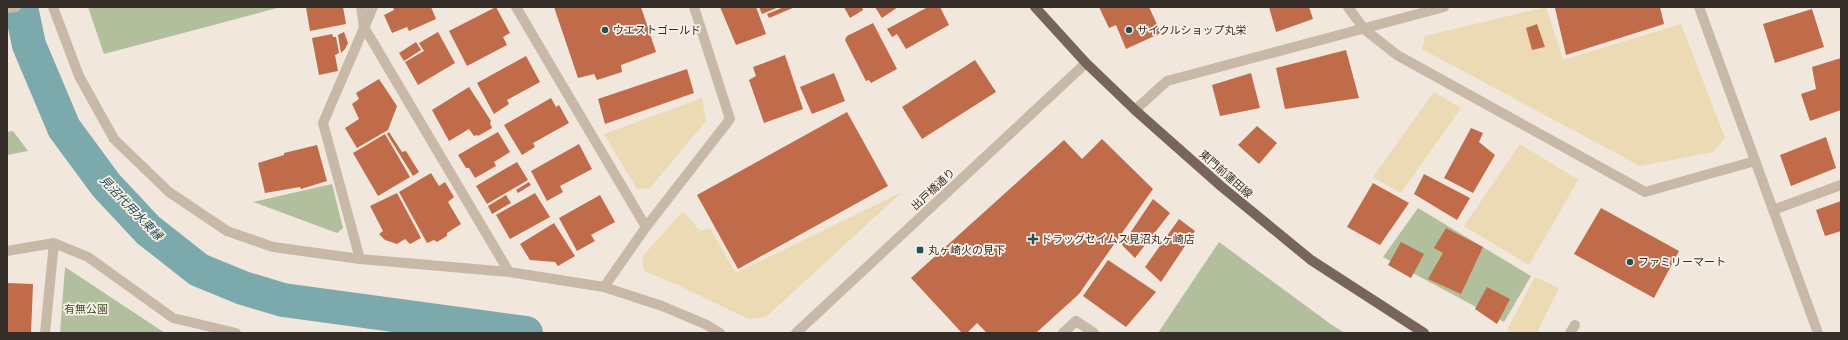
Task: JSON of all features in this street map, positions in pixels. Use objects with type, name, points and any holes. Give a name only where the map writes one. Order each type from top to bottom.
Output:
[{"type":"main road","name":"東門前蓮田線","points":[[1035,7],[1086,63],[1135,110],[1222,187],[1311,260],[1424,333]]},
{"type":"street","points":[[7,8],[16,7]]},
{"type":"street","points":[[53,7],[79,76],[114,139],[168,192],[227,231],[273,247],[360,259],[509,272],[604,287],[662,306],[705,324],[720,333]]},
{"type":"street","points":[[361,7],[364,27],[509,272]]},
{"type":"street","points":[[360,259],[323,123],[373,7]]},
{"type":"street","points":[[516,7],[646,227]]},
{"type":"street","points":[[604,287],[646,227],[730,120],[694,7]]},
{"type":"street","points":[[1348,7],[1364,29],[1397,55],[1645,192],[1755,161]]},
{"type":"street","points":[[1135,110],[1167,81],[1444,7]]},
{"type":"street","points":[[1699,7],[1818,333]]},
{"type":"street","name":"出戸橋通り","points":[[796,333],[1086,63]]},
{"type":"street","points":[[1773,210],[1841,185]]},
{"type":"street","points":[[7,251],[54,243],[88,257],[173,318],[236,333]]},
{"type":"street","points":[[45,333],[54,243]]},
{"type":"street","points":[[1063,333],[1076,321],[1094,333]]},
{"type":"green space","points":[[88,7],[281,7],[104,54]]},
{"type":"green space","points":[[13,131],[28,151],[7,155],[7,132]]},
{"type":"green space","points":[[332,184],[343,228],[337,233],[253,202]]},
{"type":"green space","points":[[1418,208],[1531,276],[1504,322],[1383,257]]},
{"type":"green space","points":[[1219,242],[1332,325],[1345,333],[1158,333]]},
{"type":"green space","name":"有無公園","points":[[65,267],[165,333],[60,333]]},
{"type":"sand","points":[[1546,7],[1563,60],[1681,24],[1725,138],[1713,152],[1640,166],[1422,49],[1425,36]]},
{"type":"sand","points":[[1434,92],[1461,108],[1401,193],[1373,177]]},
{"type":"sand","points":[[702,98],[706,121],[650,188],[637,189],[604,134]]},
{"type":"sand","points":[[1520,144],[1578,180],[1529,265],[1464,226]]},
{"type":"sand","points":[[902,192],[766,317],[748,319],[680,286],[644,271],[642,257],[683,211],[700,231],[710,228],[736,273]]},
{"type":"sand","points":[[1535,277],[1559,288],[1537,333],[1513,333],[1507,330]]},
{"type":"building","points":[[306,7],[343,7],[346,24],[310,31]]},
{"type":"building","points":[[393,7],[431,7],[436,19],[409,31],[407,27],[392,33],[384,15],[394,10]]},
{"type":"building","points":[[496,7],[510,33],[503,37],[507,45],[467,66],[449,31]]},
{"type":"building","name":"ウエストゴールド","points":[[554,7],[641,7],[656,52],[621,65],[622,72],[597,80],[594,74],[578,78]]},
{"type":"building","points":[[720,7],[756,7],[766,34],[736,45]]},
{"type":"building","points":[[759,7],[779,7],[762,14]]},
{"type":"building","points":[[784,7],[795,7],[769,18],[767,14]]},
{"type":"building","points":[[844,7],[862,7],[863,10],[850,18]]},
{"type":"building","points":[[875,7],[898,7],[882,18]]},
{"type":"building","points":[[928,7],[940,7],[949,25],[906,49],[897,34],[892,37],[887,29]]},
{"type":"building","points":[[1099,7],[1149,7],[1161,33],[1126,49],[1116,25],[1109,28]]},
{"type":"building","points":[[1269,7],[1309,7],[1313,19],[1276,32]]},
{"type":"building","points":[[1660,7],[1664,24],[1566,55],[1555,8]]},
{"type":"building","points":[[1812,9],[1824,47],[1775,63],[1763,24]]},
{"type":"building","points":[[873,23],[897,69],[871,83],[869,80],[866,81],[845,40],[847,36]]},
{"type":"building","points":[[1537,24],[1545,47],[1532,50],[1526,28]]},
{"type":"building","points":[[344,32],[348,43],[341,53],[338,35]]},
{"type":"building","points":[[438,32],[455,63],[418,85],[405,62],[424,51],[419,43]]},
{"type":"building","points":[[332,34],[333,37],[336,37],[339,53],[335,55],[338,71],[319,75],[312,38]]},
{"type":"building","points":[[416,42],[421,50],[404,61],[399,53]]},
{"type":"building","points":[[1346,50],[1359,98],[1285,109],[1276,68]]},
{"type":"building","points":[[785,55],[803,109],[764,123],[749,80],[756,76],[753,67]]},
{"type":"building","points":[[526,56],[540,82],[507,100],[509,104],[494,114],[477,83]]},
{"type":"building","points":[[1841,58],[1841,110],[1810,121],[1801,94],[1816,89],[1812,67]]},
{"type":"building","points":[[975,60],[996,92],[922,139],[902,107]]},
{"type":"building","points":[[687,69],[694,93],[605,124],[598,99]]},
{"type":"building","points":[[834,73],[845,101],[812,114],[800,87]]},
{"type":"building","points":[[1251,73],[1260,108],[1220,116],[1212,85]]},
{"type":"building","points":[[379,79],[397,106],[388,130],[357,148],[345,128],[359,119],[352,104],[359,99],[356,93]]},
{"type":"building","points":[[469,87],[491,121],[490,123],[492,128],[478,136],[474,136],[469,129],[449,141],[432,110]]},
{"type":"building","points":[[551,98],[556,107],[559,105],[569,123],[533,143],[535,147],[522,155],[504,125]]},
{"type":"building","points":[[847,112],[888,186],[738,269],[697,195]]},
{"type":"building","points":[[1257,126],[1277,143],[1259,164],[1238,145]]},
{"type":"building","points":[[1471,128],[1483,133],[1479,142],[1495,155],[1473,193],[1444,178]]},
{"type":"building","points":[[389,132],[402,152],[406,151],[419,172],[413,176],[387,134]]},
{"type":"building","points":[[498,132],[510,152],[494,162],[496,166],[475,178],[469,168],[466,168],[458,155]]},
{"type":"building","points":[[385,134],[410,177],[378,196],[353,153]]},
{"type":"building","points":[[1826,137],[1836,168],[1791,186],[1780,155]]},
{"type":"building","points":[[1102,139],[1153,189],[1079,294],[1036,333],[987,333],[977,323],[967,333],[962,333],[911,278],[1064,140],[1082,159]]},
{"type":"building","points":[[579,144],[592,169],[560,186],[563,192],[547,201],[531,171]]},
{"type":"building","points":[[317,145],[327,181],[301,189],[300,187],[265,193],[258,163],[284,155],[284,153]]},
{"type":"building","points":[[517,162],[528,180],[487,204],[476,186]]},
{"type":"building","points":[[431,173],[439,186],[445,182],[454,197],[448,202],[461,224],[437,242],[434,240],[427,243],[399,192]]},
{"type":"building","points":[[1424,174],[1470,198],[1457,220],[1414,194]]},
{"type":"building","points":[[529,182],[531,185],[518,193],[516,190]]},
{"type":"building","points":[[1373,183],[1409,203],[1380,245],[1347,227]]},
{"type":"building","points":[[397,193],[421,238],[410,244],[405,239],[397,244],[385,240],[379,234],[383,231],[370,206]]},
{"type":"building","points":[[535,193],[550,217],[510,239],[496,215]]},
{"type":"building","points":[[506,195],[511,203],[492,214],[488,206]]},
{"type":"building","points":[[600,195],[615,222],[591,235],[595,241],[577,251],[559,218]]},
{"type":"building","points":[[1153,199],[1170,213],[1135,258],[1122,245]]},
{"type":"building","points":[[1841,201],[1841,231],[1825,236],[1816,210]]},
{"type":"building","points":[[1601,208],[1679,251],[1654,298],[1574,254]]},
{"type":"building","points":[[1179,219],[1195,231],[1161,282],[1145,267]]},
{"type":"building","points":[[554,223],[575,256],[558,266],[555,262],[530,260],[520,244]]},
{"type":"building","points":[[1446,228],[1483,247],[1461,294],[1428,279],[1443,253],[1434,248]]},
{"type":"building","points":[[1401,242],[1424,254],[1411,278],[1388,265]]},
{"type":"building","points":[[1108,260],[1156,292],[1126,327],[1083,296]]},
{"type":"building","points":[[7,283],[33,284],[31,333],[7,332]]},
{"type":"building","points":[[1487,287],[1510,299],[1497,324],[1475,309]]},
{"type":"waterway","name":"見沼代用水東縁","points":[[21,7],[29,45],[64,128],[106,185],[148,230],[199,270],[243,288],[283,300],[526,333]]},
{"type":"place","name":"ウエストゴールド","points":[[605,30]]},
{"type":"place","name":"サイクルショップ丸栄","points":[[1129,30]]},
{"type":"place","name":"ドラッグセイムス見沼丸ヶ崎店","points":[[1033,239]]},
{"type":"place","name":"丸ヶ崎火の見下","points":[[920,250]]},
{"type":"place","name":"ファミリーマート","points":[[1630,262]]}]
